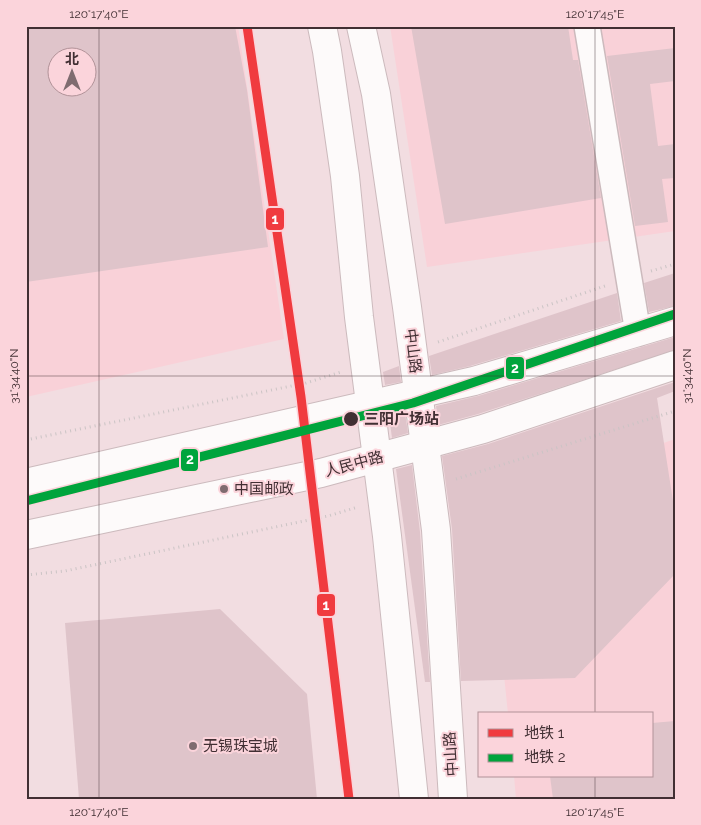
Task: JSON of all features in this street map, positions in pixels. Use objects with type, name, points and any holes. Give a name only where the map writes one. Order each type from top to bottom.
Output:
[{"type":"main road","points":[[322,26],[345,176],[359,317],[382,500],[414,799]]},
{"type":"main road","name":"中山路","points":[[361,26],[376,94],[430,486],[436,540],[453,799]]},
{"type":"main road","points":[[26,483],[474,382],[675,321]]},
{"type":"main road","name":"人民中路","points":[[26,535],[321,473],[483,429],[675,365]]},
{"type":"street","points":[[587,26],[638,333]]},
{"type":"path","points":[[430,486],[675,411]]},
{"type":"path","points":[[26,575],[65,571],[318,518],[382,500]]},
{"type":"shaded area","points":[[26,26],[238,26],[284,339],[26,397]]},
{"type":"shaded area","points":[[390,26],[675,26],[675,231],[427,267]]},
{"type":"shaded area","points":[[675,439],[675,799],[516,799],[514,778],[654,778],[654,712],[508,712],[492,558],[543,485]]},
{"type":"building","points":[[26,26],[235,26],[247,90],[268,247],[26,282]]},
{"type":"building","points":[[411,26],[568,26],[573,60],[578,60],[601,198],[445,224]]},
{"type":"building","points":[[675,48],[675,81],[650,84],[658,146],[675,144],[675,178],[662,179],[668,222],[635,226],[607,56]]},
{"type":"building","points":[[675,273],[675,306],[649,312],[644,283]]},
{"type":"building","points":[[617,293],[621,321],[470,366],[432,375],[429,356]]},
{"type":"building","points":[[675,337],[675,350],[478,414],[438,425],[436,406],[478,396]]},
{"type":"building","points":[[399,366],[401,382],[385,385],[383,372]]},
{"type":"building","points":[[675,382],[675,391],[657,398],[675,514],[675,574],[575,678],[461,681],[452,529],[442,456],[488,444]]},
{"type":"building","points":[[405,413],[408,433],[392,438],[389,416]]},
{"type":"building","points":[[412,465],[420,532],[430,682],[425,682],[396,469]]},
{"type":"building","name":"无锡珠宝城","points":[[220,609],[307,694],[317,799],[79,799],[65,623]]},
{"type":"building","points":[[675,721],[675,799],[553,799],[550,778],[654,778],[654,723]]},
{"type":"metro line","name":"1","points":[[247,26],[301,397],[349,799]]},
{"type":"metro line","name":"2","points":[[26,501],[413,403],[675,314]]},
{"type":"place","name":"三阳广场站","points":[[351,419]]},
{"type":"place","name":"中国邮政","points":[[224,489]]},
{"type":"place","name":"无锡珠宝城","points":[[193,746]]}]
